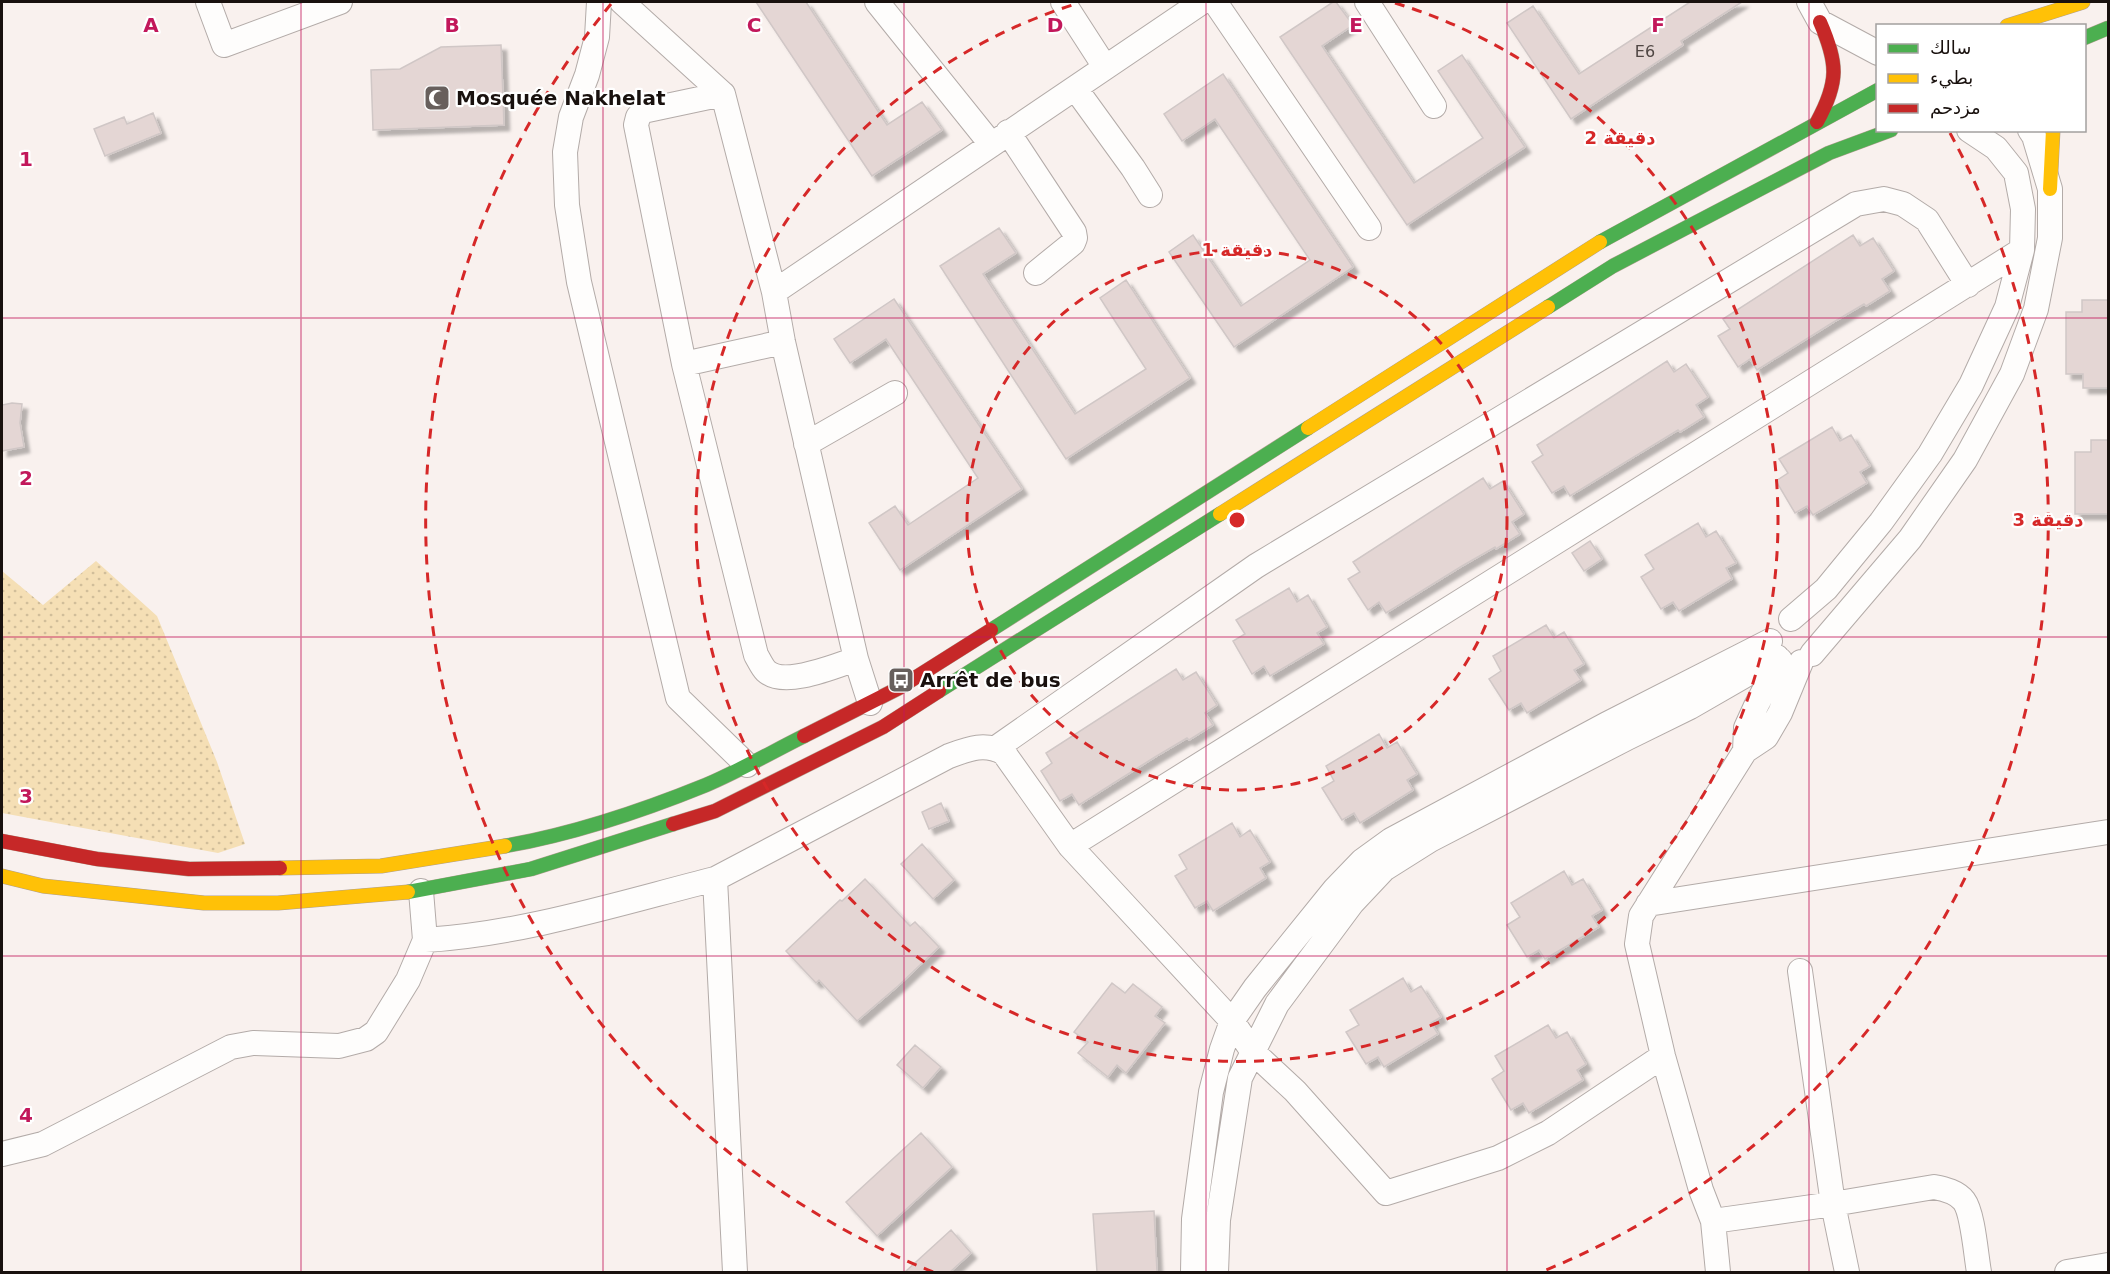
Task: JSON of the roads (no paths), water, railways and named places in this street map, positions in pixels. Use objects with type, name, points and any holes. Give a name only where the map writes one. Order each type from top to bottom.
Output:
[{"type":"highway","points":[[2014,24],[2083,2]]},
{"type":"highway","points":[[1815,12],[1831,46],[1836,67],[1834,87],[1817,122]]},
{"type":"highway","points":[[2086,38],[2109,28]]},
{"type":"highway","points":[[2,841],[97,860],[189,869],[381,866],[526,842],[627,815],[708,784],[919,676],[1600,242],[1876,91]]},
{"type":"highway","points":[[2,876],[43,886],[204,903],[278,903],[421,891],[531,869],[715,811],[884,727],[1613,266],[1829,153],[1886,132]]},
{"type":"highway","points":[[2050,189],[2053,132]]},
{"type":"street","points":[[208,2],[224,45],[334,2]]},
{"type":"street","points":[[599,2],[597,37],[587,75],[571,117],[565,152],[567,206],[579,282],[678,698],[747,765]]},
{"type":"street","points":[[622,2],[723,94],[774,292],[783,342],[856,659],[870,703]]},
{"type":"street","points":[[877,2],[1000,138],[1074,232],[1073,243],[1036,273]]},
{"type":"street","points":[[1063,2],[1105,67]]},
{"type":"street","points":[[774,292],[1202,2]]},
{"type":"street","points":[[1215,2],[1369,228]]},
{"type":"street","points":[[1367,2],[1434,106]]},
{"type":"street","points":[[1815,12],[1876,31]]},
{"type":"street","points":[[1815,12],[1876,52]]},
{"type":"street","points":[[1075,88],[1150,195]]},
{"type":"street","points":[[723,94],[643,111],[636,125],[684,364],[756,655],[767,671],[779,678],[796,677],[856,659]]},
{"type":"street","points":[[1788,655],[1772,634],[1779,624],[1791,619],[1826,589],[1881,522],[1930,454],[1971,385],[2007,308],[2022,250],[2023,209],[2016,173],[1996,148],[1972,132]]},
{"type":"street","points":[[1718,1272],[1713,1221],[1701,1190],[1663,1056],[1637,944],[1641,916],[1745,751],[1746,728],[1756,706],[1788,655],[1910,539],[1965,460],[2012,374],[2036,309],[2050,238],[2050,189],[2031,132]]},
{"type":"street","points":[[996,748],[1256,566],[1856,204],[1884,199],[1903,204],[1927,220],[1968,285]]},
{"type":"street","points":[[1070,846],[2022,250]]},
{"type":"street","points":[[684,364],[783,342]]},
{"type":"street","points":[[807,444],[895,393]]},
{"type":"street","points":[[1216,1272],[1218,1220],[1240,1078],[1277,1004],[1352,903],[1384,869],[1430,840],[1690,708],[1815,640],[1814,633],[1804,623],[1791,619]]},
{"type":"street","points":[[1193,1272],[1194,1219],[1211,1092],[1232,1021],[1255,988],[1335,889],[1362,861],[1391,840],[1607,724],[1788,655]]},
{"type":"street","points":[[425,940],[464,938],[547,922],[715,879],[949,756],[971,748],[986,747],[996,748],[1004,753],[1070,846],[1232,1021],[1253,1052],[1295,1091],[1386,1193],[1497,1158],[1548,1133],[1663,1056]]},
{"type":"street","points":[[1648,904],[2109,832]]},
{"type":"street","points":[[715,879],[735,1272]]},
{"type":"street","points":[[2,1154],[43,1144],[231,1047],[253,1043],[339,1046],[366,1039],[376,1032],[408,980],[425,940],[421,891]]},
{"type":"street","points":[[1800,971],[1833,1204],[1847,1272]]},
{"type":"street","points":[[1713,1221],[1934,1187],[1949,1190],[1963,1200],[1969,1211],[1979,1272]]},
{"type":"street","points":[[2067,1272],[2109,1265]]},
{"type":"place","name":"Mosquée Nakhelat","points":[[437,98]]},
{"type":"place","name":"Arrêt de bus","points":[[901,680]]}]
